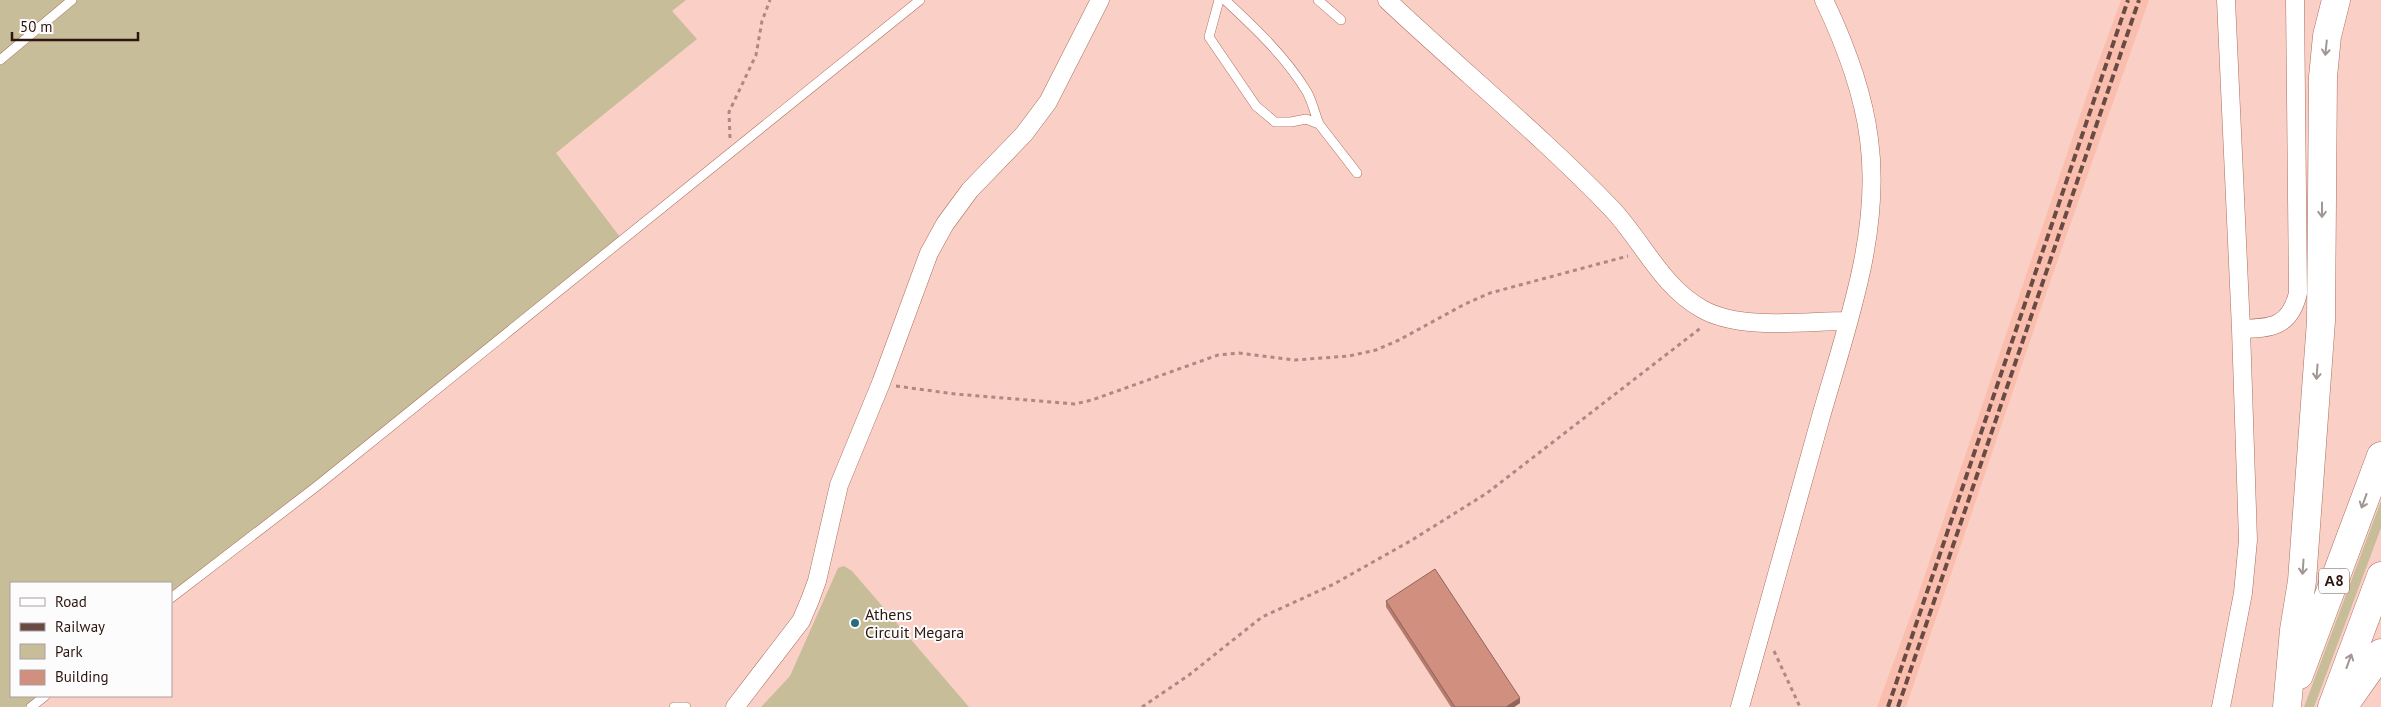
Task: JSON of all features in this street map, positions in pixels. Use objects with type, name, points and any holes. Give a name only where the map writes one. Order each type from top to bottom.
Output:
[{"type":"highway","points":[[2287,707],[2294,630],[2302,581],[2321,321],[2323,77],[2327,36],[2336,0]]},
{"type":"highway","name":"Α8","points":[[2287,707],[2381,456]]},
{"type":"highway","name":"Α8","points":[[2332,707],[2381,576]]},
{"type":"highway","points":[[2343,707],[2381,653]]},
{"type":"street","points":[[735,707],[800,621],[810,600],[817,581],[839,485],[881,384],[929,253],[945,224],[970,190],[1035,121],[1048,102],[1100,0]]},
{"type":"street","points":[[1387,0],[1573,170],[1633,232],[1664,277],[1685,298],[1716,315],[1762,322],[1848,321]]},
{"type":"street","points":[[1740,707],[1848,321],[1863,257],[1871,198],[1870,140],[1857,81],[1824,0]]},
{"type":"street","points":[[2220,707],[2242,593],[2248,540],[2241,329],[2226,0]]},
{"type":"street","points":[[2241,329],[2270,328],[2285,320],[2295,306],[2298,293],[2296,0]]},
{"type":"lane","points":[[0,60],[72,0]]},
{"type":"lane","points":[[172,597],[316,486],[920,0]]},
{"type":"lane","points":[[1219,0],[1209,37],[1256,106],[1275,122],[1291,122],[1306,118],[1319,124]]},
{"type":"lane","points":[[1225,0],[1254,27],[1298,80],[1307,93],[1319,124],[1357,173]]},
{"type":"lane","points":[[1318,0],[1341,20]]},
{"type":"lane","points":[[31,707],[44,697]]},
{"type":"lane","points":[[674,707],[686,707]]},
{"type":"path","points":[[731,152],[728,112],[756,55],[762,21],[770,0]]},
{"type":"path","points":[[881,384],[955,394],[1075,404],[1092,400],[1132,384],[1218,355],[1239,353],[1295,360],[1349,356],[1376,350],[1490,293],[1645,252]]},
{"type":"path","points":[[1142,707],[1189,675],[1262,617],[1334,584],[1412,540],[1488,493],[1716,315]]},
{"type":"path","points":[[1761,631],[1768,639],[1800,707]]},
{"type":"shaded area","points":[[2121,0],[2149,0],[2048,288],[1906,707],[1877,707],[1915,604],[2094,74]]},
{"type":"green space","points":[[0,0],[686,0],[672,11],[697,39],[556,153],[620,237],[310,487],[172,593],[172,582],[10,582],[10,697],[38,697],[25,707],[0,707]]},
{"type":"green space","points":[[2381,501],[2381,528],[2314,707],[2304,707]]},
{"type":"green space","name":"Athens Circuit Megara","points":[[844,566],[852,571],[969,707],[761,707],[790,676],[838,568]]},
{"type":"building","points":[[1435,569],[1520,698],[1506,707],[1455,707],[1386,601]]},
{"type":"railway","points":[[1888,707],[2128,0]]},
{"type":"railway","points":[[1898,707],[2139,0]]},
{"type":"place","name":"Athens Circuit Megara","points":[[855,623]]}]
